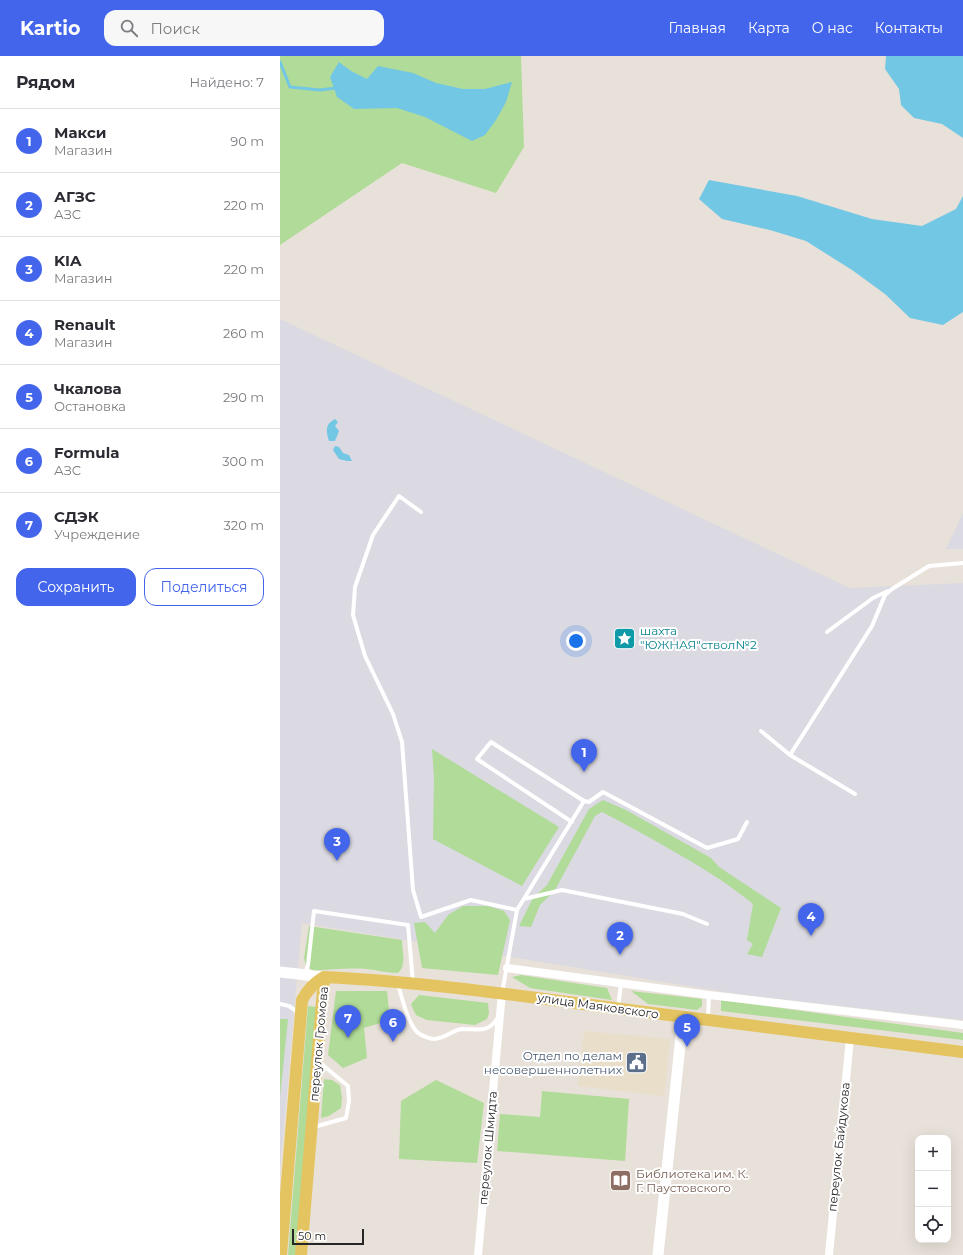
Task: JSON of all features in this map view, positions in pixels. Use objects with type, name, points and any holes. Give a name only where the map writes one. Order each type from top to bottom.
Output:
[{"type":"main road","name":"улица Маяковского","points":[[324,977],[413,983],[502,993],[963,1052]]},
{"type":"main road","name":"переулок Громова","points":[[281,1255],[302,1000],[308,989],[324,977]]},
{"type":"main road","name":"переулок Громова","points":[[301,1255],[324,977]]},
{"type":"street","points":[[507,968],[709,995],[963,1025]]},
{"type":"street","name":"улица Маяковского","points":[[280,973],[324,977]]},
{"type":"street","name":"переулок Шмидта","points":[[478,1255],[502,993]]},
{"type":"street","points":[[658,1255],[683,1017]]},
{"type":"street","name":"переулок Байдукова","points":[[828,1255],[850,1038]]},
{"type":"lane","points":[[421,512],[399,496],[393,505],[374,535],[356,587],[353,616],[365,656],[393,714],[402,742],[413,890],[421,917],[471,900],[518,910]]},
{"type":"lane","points":[[827,632],[873,598],[892,589],[929,566],[963,563]]},
{"type":"lane","points":[[790,755],[872,626],[885,595],[892,589]]},
{"type":"lane","points":[[761,731],[790,755],[855,794]]},
{"type":"lane","points":[[572,822],[477,760],[491,742],[584,801],[589,802],[603,792],[707,848],[738,838],[748,822]]},
{"type":"lane","points":[[502,993],[518,910],[584,801]]},
{"type":"lane","points":[[524,898],[562,890],[683,914],[707,924]]},
{"type":"lane","points":[[304,975],[308,965],[314,911],[408,925],[413,983]]},
{"type":"lane","points":[[397,982],[405,1006],[418,1033],[433,1039],[447,1036],[457,1030],[488,1029],[494,1024],[500,1015]]},
{"type":"lane","points":[[618,1008],[621,983]]},
{"type":"lane","points":[[708,1020],[709,995]]},
{"type":"lane","points":[[280,1004],[289,1006],[300,1013]]},
{"type":"lane","points":[[311,1128],[346,1118],[349,1101],[348,1086],[317,1061]]},
{"type":"shaded area","points":[[280,319],[850,588],[963,583],[963,1020],[737,994],[302,923],[280,1171]]},
{"type":"shaded area","points":[[963,513],[963,549],[946,549]]},
{"type":"shaded area","points":[[584,1031],[670,1039],[664,1096],[578,1086]]},
{"type":"green space","points":[[280,56],[521,56],[524,147],[496,193],[402,163],[280,245]]},
{"type":"green space","points":[[432,749],[559,827],[522,886],[433,839],[434,778]]},
{"type":"green space","points":[[603,800],[626,810],[711,858],[719,867],[781,908],[762,957],[747,954],[753,944],[747,940],[753,904],[700,867],[602,812],[595,816],[555,890],[540,905],[531,927],[519,926],[533,898],[547,885],[589,809]]},
{"type":"green space","points":[[463,906],[488,906],[504,911],[510,920],[498,975],[422,968],[414,923],[425,922],[435,933],[448,915]]},
{"type":"green space","points":[[309,926],[402,940],[403,962],[401,970],[398,973],[367,969],[313,971],[306,965],[304,958]]},
{"type":"green space","points":[[521,975],[607,988],[612,1000],[530,988],[512,977]]},
{"type":"green space","points":[[336,991],[387,991],[390,1020],[364,1028],[367,1058],[343,1068],[328,1055]]},
{"type":"green space","points":[[631,991],[702,999],[702,1006],[697,1010],[648,1004]]},
{"type":"green space","points":[[419,995],[488,1003],[489,1013],[487,1019],[475,1025],[427,1020],[416,1015],[411,1004]]},
{"type":"green space","points":[[721,1000],[963,1033],[963,1040],[721,1011]]},
{"type":"green space","points":[[308,1006],[317,1007],[297,1255],[288,1255]]},
{"type":"green space","points":[[280,1019],[288,1019],[280,1097]]},
{"type":"green space","points":[[324,1079],[332,1080],[340,1085],[342,1098],[341,1108],[329,1116],[321,1118]]},
{"type":"green space","points":[[436,1080],[484,1103],[477,1163],[399,1159],[401,1101]]},
{"type":"green space","points":[[542,1091],[629,1099],[625,1161],[497,1151],[500,1114],[540,1117]]},
{"type":"water","points":[[886,56],[963,56],[963,138],[942,124],[914,118],[901,105],[899,89],[885,69]]},
{"type":"water","points":[[339,62],[351,71],[367,79],[378,66],[413,73],[436,83],[463,89],[485,89],[512,82],[506,102],[496,120],[485,135],[472,141],[425,117],[397,108],[354,109],[337,97],[330,77]]},
{"type":"water","points":[[709,180],[797,196],[872,219],[922,226],[956,209],[963,196],[963,312],[943,325],[910,318],[885,294],[852,270],[806,241],[770,230],[722,219],[699,199]]},
{"type":"water","points":[[335,419],[338,422],[335,426],[339,431],[335,441],[329,441],[327,428],[329,423]]},
{"type":"water","points":[[335,446],[339,447],[343,453],[349,455],[352,461],[339,459],[333,450]]},
{"type":"waterway","points":[[280,62],[290,87],[320,90],[336,88]]},
{"type":"place","name":"шахта \"ЮЖНАЯ\"ствол№2","points":[[625,638]]},
{"type":"place","name":"Макси","points":[[584,772]]},
{"type":"place","name":"KIA","points":[[337,861]]},
{"type":"place","name":"Renault","points":[[811,936]]},
{"type":"place","name":"АГЗС","points":[[620,955]]},
{"type":"place","name":"СДЭК","points":[[348,1038]]},
{"type":"place","name":"Formula","points":[[393,1042]]},
{"type":"place","name":"Чкалова","points":[[687,1047]]},
{"type":"place","name":"Отдел по делам несовершеннолетних","points":[[637,1063]]},
{"type":"place","name":"Библиотека им. К. Г. Паустовского","points":[[621,1181]]}]
